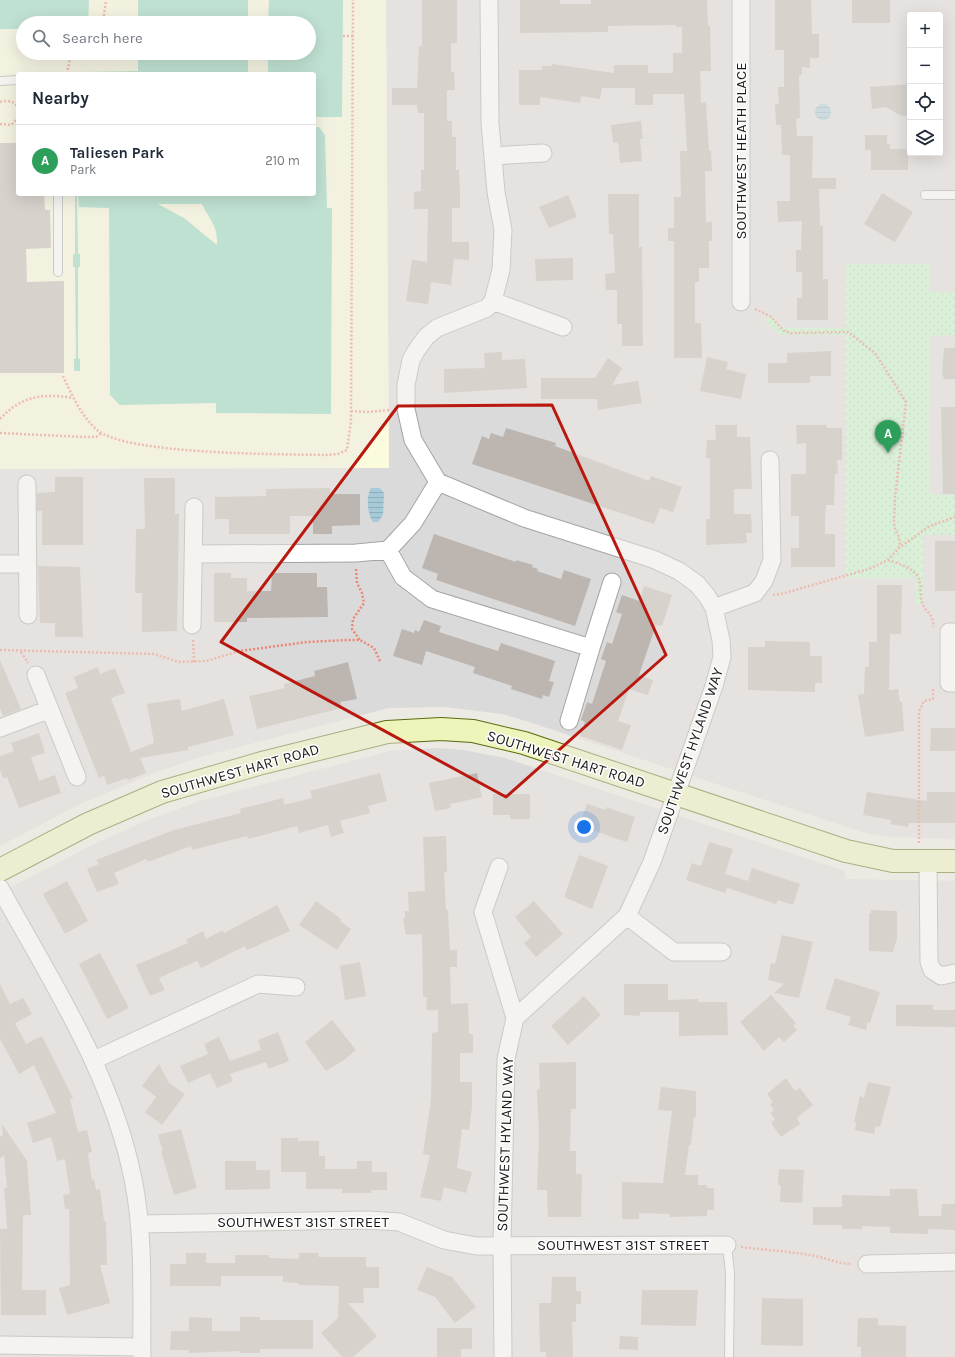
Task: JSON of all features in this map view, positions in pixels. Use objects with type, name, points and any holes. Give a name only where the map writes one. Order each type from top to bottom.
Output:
[{"type":"street","points":[[193,554],[356,553],[388,550],[413,524],[438,482],[412,440],[406,409],[406,385],[411,360],[426,338],[437,328],[478,313],[487,308],[493,301],[500,270],[503,230],[493,156],[489,87],[490,0]]},
{"type":"street","name":"SOUTHWEST HEATH PLACE","points":[[741,0],[741,302]]},
{"type":"street","points":[[493,156],[543,152]]},
{"type":"street","points":[[493,301],[563,327]]},
{"type":"street","points":[[714,608],[755,593],[764,581],[772,560],[770,460]]},
{"type":"street","name":"SOUTHWEST HYLAND WAY","points":[[438,482],[524,518],[659,562],[679,571],[697,584],[708,596],[714,608],[721,640],[722,657],[714,686],[675,793],[652,862],[627,916],[515,1018],[506,1059],[502,1245],[503,1357]]},
{"type":"street","points":[[27,484],[28,615]]},
{"type":"street","points":[[192,624],[194,507]]},
{"type":"street","points":[[388,550],[403,576],[432,599],[591,648]]},
{"type":"street","points":[[0,564],[27,564]]},
{"type":"street","points":[[569,721],[612,582]]},
{"type":"street","points":[[955,632],[949,632],[949,683],[955,683]]},
{"type":"street","points":[[36,675],[77,777]]},
{"type":"street","points":[[0,728],[50,709]]},
{"type":"street","name":"SOUTHWEST HART ROAD","points":[[0,870],[88,824],[162,792],[262,763],[387,732],[441,729],[473,731],[524,743],[846,851],[893,861],[955,861]]},
{"type":"street","points":[[923,861],[929,962],[932,970],[941,976],[955,973]]},
{"type":"street","points":[[499,867],[483,912],[515,1018]]},
{"type":"street","points":[[0,888],[94,1060],[127,1151],[134,1186],[141,1249],[142,1352],[0,1345]]},
{"type":"street","points":[[627,916],[674,952],[722,952]]},
{"type":"street","points":[[94,1060],[258,984],[296,987]]},
{"type":"street","name":"SOUTHWEST 31ST STREET","points":[[139,1224],[376,1220],[399,1222],[444,1240],[476,1246],[727,1245]]},
{"type":"street","points":[[867,1264],[955,1262]]},
{"type":"lane","points":[[0,80],[16,80]]},
{"type":"lane","points":[[925,195],[955,195]]},
{"type":"lane","points":[[58,196],[58,272]]},
{"type":"lane","points":[[727,1245],[730,1273],[729,1357]]},
{"type":"path","points":[[104,16],[106,0]]},
{"type":"path","points":[[63,376],[74,398],[88,420],[102,433],[123,440],[160,446],[231,452],[338,454],[348,450],[351,434],[353,0]]},
{"type":"path","points":[[343,36],[353,36]]},
{"type":"path","points":[[66,72],[69,60]]},
{"type":"path","points":[[0,102],[6,100],[16,105]]},
{"type":"path","points":[[0,124],[5,126],[16,122]]},
{"type":"path","points":[[741,302],[770,316],[784,331],[790,333],[848,332],[875,353],[906,402],[895,497],[894,521],[895,530],[899,537],[900,548]]},
{"type":"path","points":[[0,419],[14,405],[28,399],[51,395],[74,398]]},
{"type":"path","points":[[351,410],[380,411]]},
{"type":"path","points":[[0,433],[96,437],[102,433]]},
{"type":"path","points":[[755,593],[764,595],[781,594],[869,569],[888,560],[900,548],[930,526],[955,517]]},
{"type":"path","points":[[356,553],[356,583],[362,593],[364,603],[353,619],[352,629],[360,640],[374,648],[380,661]]},
{"type":"path","points":[[888,560],[906,566],[916,574],[920,581],[922,603],[930,613]]},
{"type":"path","points":[[192,624],[194,662]]},
{"type":"path","points":[[0,650],[154,654],[179,662],[194,662],[206,661],[240,650],[307,642],[360,640]]},
{"type":"path","points":[[923,861],[919,712],[924,701],[933,699]]},
{"type":"path","points":[[727,1245],[818,1256],[843,1264],[867,1264]]},
{"type":"highlighted area","points":[[552,405],[666,655],[506,797],[221,642],[398,406]]},
{"type":"shaded area","points":[[0,0],[386,0],[389,468],[0,469]]},
{"type":"shaded area","points":[[386,0],[955,0],[955,292],[929,292],[929,265],[846,264],[845,328],[782,328],[770,315],[765,320],[779,335],[845,335],[845,578],[916,578],[916,604],[923,534],[955,535],[955,839],[893,837],[868,834],[529,722],[502,714],[445,707],[389,708],[200,757],[157,772],[84,802],[0,846],[0,469],[389,468]]},
{"type":"shaded area","points":[[930,335],[955,335],[955,495],[930,495]]},
{"type":"shaded area","points":[[438,748],[463,750],[505,758],[845,871],[845,879],[955,881],[955,1357],[0,1357],[0,893],[94,844],[146,821],[200,801],[390,751]]},
{"type":"green space","points":[[0,0],[89,0],[88,16],[16,16],[16,29],[0,29]]},
{"type":"green space","points":[[138,0],[248,0],[248,16],[138,16]]},
{"type":"green space","points":[[269,0],[343,0],[342,117],[316,117],[316,72],[268,72],[268,60],[316,60],[316,16],[268,16]]},
{"type":"green space","points":[[138,60],[248,60],[248,72],[81,72],[138,71]]},
{"type":"green space","points":[[316,127],[319,127],[325,135],[327,208],[332,208],[331,414],[216,413],[216,403],[120,405],[110,395],[109,208],[79,207],[78,196],[316,196]],"holes":[[[158,204],[202,204],[213,223],[217,238],[217,245],[184,218]]]},
{"type":"green space","points":[[75,196],[77,196],[78,254],[80,254],[80,267],[78,267],[78,358],[80,359],[80,371],[74,371],[74,359],[76,358],[75,267],[73,267],[73,255],[75,254]]},
{"type":"green space","points":[[846,264],[929,264],[929,292],[955,292],[955,335],[930,336],[930,494],[955,495],[955,535],[923,535],[923,604],[916,604],[916,578],[845,578],[845,335],[779,335],[765,320],[770,315],[782,328],[845,328]]},
{"type":"water","points":[[820,104],[826,104],[831,109],[829,118],[826,120],[820,120],[815,115],[815,109]]},
{"type":"water","points":[[371,488],[380,488],[384,493],[383,515],[378,522],[373,522],[368,510],[368,496]]},
{"type":"building","points":[[422,0],[457,0],[457,43],[451,43],[451,72],[454,72],[455,90],[447,90],[447,121],[452,121],[452,137],[456,137],[456,170],[459,170],[460,194],[460,208],[452,208],[452,242],[469,242],[469,260],[454,259],[451,285],[431,282],[428,304],[406,301],[412,260],[427,262],[428,209],[414,209],[414,192],[421,191],[421,170],[424,170],[424,113],[418,113],[417,105],[392,105],[392,88],[417,88],[419,46],[422,46]]},
{"type":"building","points":[[520,0],[560,0],[560,4],[591,4],[591,0],[707,0],[708,26],[710,26],[711,71],[700,71],[701,103],[706,102],[709,151],[711,151],[712,171],[705,171],[706,222],[712,222],[712,241],[709,241],[709,268],[699,268],[699,282],[695,282],[695,323],[701,323],[702,358],[674,358],[674,241],[668,241],[668,228],[674,228],[674,197],[681,197],[680,151],[687,151],[684,94],[653,94],[653,105],[635,105],[635,88],[602,88],[600,99],[581,96],[580,103],[540,97],[540,105],[519,105],[519,70],[542,70],[542,66],[552,66],[552,64],[614,73],[614,65],[648,65],[648,73],[673,73],[673,53],[682,53],[682,27],[676,27],[676,25],[608,26],[608,32],[520,33]]},
{"type":"building","points":[[775,0],[811,0],[812,34],[819,34],[819,58],[810,58],[810,68],[802,67],[802,75],[799,75],[800,118],[796,119],[797,136],[813,136],[812,178],[836,178],[836,189],[819,189],[820,226],[823,226],[823,279],[828,279],[828,320],[797,320],[797,298],[802,298],[802,272],[796,272],[796,250],[801,250],[802,221],[778,222],[777,201],[790,201],[790,155],[782,155],[781,125],[776,125],[775,104],[779,104],[778,87],[784,87],[784,50],[775,50]]},
{"type":"building","points":[[852,0],[890,0],[890,23],[852,23]]},
{"type":"building","points":[[907,84],[907,115],[902,116],[886,107],[872,109],[870,87]]},
{"type":"building","points":[[641,121],[643,139],[640,139],[642,161],[620,163],[618,142],[613,143],[611,125]]},
{"type":"building","points":[[865,135],[887,135],[887,144],[890,144],[890,149],[907,149],[908,170],[871,170],[871,150],[865,150]]},
{"type":"building","points":[[0,143],[16,143],[16,196],[44,196],[45,210],[50,210],[51,248],[26,249],[27,282],[64,281],[64,373],[0,373]]},
{"type":"building","points":[[882,193],[913,212],[895,242],[864,224]]},
{"type":"building","points":[[608,194],[639,194],[639,247],[642,247],[643,346],[622,346],[622,324],[617,324],[617,290],[606,290],[605,274],[615,273],[613,234],[609,234]]},
{"type":"building","points":[[568,195],[577,217],[549,228],[539,207]]},
{"type":"building","points":[[573,258],[573,280],[536,281],[535,259]]},
{"type":"building","points":[[944,348],[955,348],[955,379],[944,379],[942,373]]},
{"type":"building","points":[[831,351],[831,376],[810,376],[810,383],[768,383],[768,363],[787,363],[787,353]]},
{"type":"building","points":[[502,352],[502,360],[525,359],[527,388],[444,393],[444,369],[485,368],[484,353]]},
{"type":"building","points":[[707,357],[728,362],[726,369],[746,374],[741,399],[700,391]]},
{"type":"building","points":[[608,358],[622,368],[612,385],[638,381],[642,403],[598,410],[597,399],[541,399],[541,378],[595,378]]},
{"type":"building","points":[[941,407],[955,407],[955,494],[943,494]]},
{"type":"building","points":[[715,425],[737,425],[737,437],[750,437],[752,489],[734,489],[734,514],[751,514],[752,533],[746,533],[747,543],[706,545],[706,519],[710,519],[710,458],[706,458],[707,440],[716,440]]},
{"type":"building","points":[[796,425],[826,425],[827,428],[842,428],[842,460],[837,460],[838,474],[835,474],[834,505],[826,505],[825,518],[825,534],[835,534],[835,567],[791,567],[791,548],[799,548],[799,516],[791,516],[791,474],[806,474],[806,443],[797,444]]},
{"type":"building","points":[[506,428],[556,443],[555,446],[649,481],[651,476],[682,487],[673,512],[660,508],[654,524],[472,464],[482,436],[489,439],[491,433],[503,437]]},
{"type":"building","points":[[55,477],[83,477],[83,545],[42,545],[42,511],[37,511],[37,493],[55,492]]},
{"type":"building","points":[[144,478],[175,478],[175,514],[179,514],[177,631],[142,632],[142,593],[135,593],[136,529],[145,529]]},
{"type":"building","points":[[330,488],[330,494],[360,494],[360,525],[332,526],[332,534],[313,534],[313,516],[290,516],[290,534],[229,534],[229,519],[215,519],[215,497],[266,496],[266,489]]},
{"type":"building","points":[[434,534],[516,562],[516,560],[533,565],[532,567],[538,569],[537,571],[561,579],[564,570],[591,579],[575,626],[436,580],[438,574],[422,568]]},
{"type":"building","points":[[935,541],[955,541],[955,591],[935,591]]},
{"type":"building","points":[[38,566],[80,567],[83,637],[55,637],[55,623],[40,623]]},
{"type":"building","points":[[214,573],[231,573],[231,578],[247,578],[247,591],[271,591],[272,573],[317,573],[317,587],[327,587],[328,617],[247,618],[247,622],[214,622]]},
{"type":"building","points":[[877,585],[902,585],[901,634],[890,634],[889,690],[898,689],[900,702],[902,702],[904,731],[865,737],[858,695],[864,694],[865,667],[869,667],[869,642],[877,642]]},
{"type":"building","points":[[644,586],[672,595],[662,626],[656,625],[639,675],[653,680],[648,695],[629,689],[618,721],[631,725],[622,750],[580,736],[585,722],[581,720],[587,702],[592,704],[606,661],[601,659],[607,642],[612,644],[622,614],[616,612],[622,595],[639,601]]},
{"type":"building","points":[[424,620],[441,626],[439,632],[498,651],[501,643],[555,661],[549,681],[554,682],[549,697],[543,695],[542,699],[511,689],[512,686],[473,673],[475,667],[426,651],[422,665],[393,656],[402,629],[414,633],[415,630],[419,632]]},
{"type":"building","points":[[765,641],[810,642],[810,656],[822,656],[822,683],[815,683],[815,692],[748,690],[748,647],[765,647]]},
{"type":"building","points":[[0,660],[21,709],[3,716],[0,708]]},
{"type":"building","points":[[348,662],[357,699],[340,702],[342,708],[257,729],[249,696],[285,688],[284,684],[315,676],[314,671]]},
{"type":"building","points":[[98,667],[100,674],[115,668],[125,693],[111,698],[131,752],[154,743],[147,704],[180,699],[182,711],[224,699],[234,735],[188,747],[188,750],[140,758],[146,773],[128,780],[127,778],[107,785],[104,776],[99,778],[65,693],[78,688],[74,677]]},
{"type":"building","points":[[931,728],[955,728],[955,751],[930,751]]},
{"type":"building","points":[[39,733],[45,753],[31,757],[39,781],[55,775],[61,793],[19,808],[7,777],[3,778],[0,770],[0,756],[14,751],[11,743]]},
{"type":"building","points":[[380,773],[387,801],[368,806],[370,813],[340,821],[344,833],[331,837],[328,825],[299,833],[297,826],[248,839],[247,836],[192,850],[191,846],[148,862],[146,859],[114,873],[119,884],[97,892],[87,869],[99,864],[96,860],[174,830],[241,813],[240,809],[283,798],[284,805],[312,798],[310,791]]},
{"type":"building","points":[[477,773],[482,797],[450,804],[451,808],[435,811],[429,783]]},
{"type":"building","points":[[867,792],[927,801],[927,792],[955,792],[955,823],[909,823],[908,827],[890,824],[891,820],[863,815]]},
{"type":"building","points":[[493,794],[530,794],[530,819],[510,819],[510,815],[493,815]]},
{"type":"building","points":[[587,804],[606,810],[606,807],[635,817],[627,842],[579,826]]},
{"type":"building","points":[[446,836],[447,872],[444,872],[446,910],[448,910],[450,950],[457,950],[457,967],[450,967],[451,1004],[468,1003],[469,1034],[473,1034],[473,1053],[460,1053],[460,1082],[472,1082],[472,1107],[469,1130],[462,1129],[457,1168],[472,1172],[466,1193],[444,1187],[441,1201],[420,1197],[430,1155],[423,1154],[431,1099],[432,1033],[438,1032],[438,1010],[426,1010],[427,997],[423,997],[422,934],[406,935],[403,919],[405,917],[405,911],[409,911],[408,892],[425,891],[423,837]]},
{"type":"building","points":[[709,842],[733,849],[725,874],[748,881],[752,868],[800,884],[793,905],[778,900],[776,904],[727,888],[725,893],[686,880],[692,863],[701,866]]},
{"type":"building","points":[[579,855],[608,866],[592,909],[564,897]]},
{"type":"building","points":[[67,881],[88,921],[65,934],[43,894]]},
{"type":"building","points":[[316,901],[341,919],[340,921],[351,929],[337,950],[299,925]]},
{"type":"building","points":[[534,901],[563,934],[536,957],[524,943],[531,937],[515,917]]},
{"type":"building","points":[[277,905],[290,931],[247,950],[245,946],[201,968],[197,961],[159,978],[165,990],[150,996],[136,965],[188,943],[186,940],[203,931],[206,939],[223,930],[224,933]]},
{"type":"building","points":[[871,910],[897,911],[897,938],[893,952],[869,951],[869,913],[871,913]]},
{"type":"building","points":[[782,935],[813,942],[799,998],[774,993],[784,984],[768,980],[771,963],[775,964]]},
{"type":"building","points":[[100,953],[129,1008],[107,1019],[79,964]]},
{"type":"building","points":[[360,962],[366,996],[345,1000],[340,966]]},
{"type":"building","points":[[835,978],[880,992],[870,1023],[868,1022],[866,1030],[848,1025],[851,1017],[825,1009]]},
{"type":"building","points":[[0,984],[10,1004],[23,998],[32,1014],[15,1023],[26,1044],[42,1036],[73,1098],[70,1099],[78,1132],[87,1130],[92,1152],[88,1153],[92,1180],[94,1179],[96,1190],[100,1189],[104,1221],[106,1221],[107,1265],[100,1265],[110,1303],[67,1315],[59,1288],[70,1285],[69,1209],[65,1209],[63,1195],[70,1194],[65,1159],[57,1161],[51,1137],[33,1143],[27,1123],[56,1113],[34,1065],[19,1074],[0,1039]]},
{"type":"building","points":[[624,984],[668,984],[668,1000],[698,999],[698,1002],[727,1002],[728,1035],[679,1036],[679,1012],[640,1012],[640,1016],[624,1015]]},
{"type":"building","points":[[771,995],[796,1023],[793,1026],[797,1030],[784,1042],[779,1037],[764,1051],[740,1022]]},
{"type":"building","points":[[584,996],[601,1015],[568,1045],[551,1026]]},
{"type":"building","points":[[896,1005],[933,1005],[933,1010],[955,1010],[955,1027],[896,1026]]},
{"type":"building","points":[[332,1020],[356,1050],[344,1060],[326,1071],[305,1042]]},
{"type":"building","points":[[278,1032],[289,1061],[269,1069],[266,1062],[230,1074],[233,1081],[217,1088],[210,1073],[188,1083],[180,1066],[208,1054],[204,1044],[219,1037],[230,1061],[261,1050],[258,1040]]},
{"type":"building","points":[[576,1062],[576,1109],[571,1109],[570,1151],[576,1151],[576,1174],[582,1174],[581,1217],[548,1217],[547,1190],[537,1190],[539,1136],[537,1089],[540,1089],[539,1063]]},
{"type":"building","points":[[159,1064],[169,1083],[185,1094],[162,1125],[145,1112],[156,1097],[142,1086]]},
{"type":"building","points":[[786,1078],[795,1091],[800,1088],[813,1105],[797,1118],[800,1124],[781,1137],[771,1123],[775,1119],[770,1113],[774,1110],[770,1104],[773,1102],[767,1094]]},
{"type":"building","points":[[868,1082],[891,1087],[880,1127],[876,1126],[874,1134],[855,1130],[856,1122],[854,1122],[860,1096],[864,1098]]},
{"type":"building","points":[[661,1087],[696,1091],[696,1117],[694,1117],[691,1145],[689,1145],[685,1175],[698,1175],[698,1185],[707,1185],[707,1188],[714,1188],[714,1210],[707,1210],[707,1216],[670,1217],[670,1214],[639,1213],[639,1219],[622,1219],[622,1182],[663,1183],[672,1111],[658,1110]]},
{"type":"building","points":[[2,1124],[27,1161],[31,1215],[23,1215],[22,1290],[46,1290],[46,1315],[1,1315],[0,1229],[7,1229],[4,1188],[7,1188],[4,1155],[0,1158],[0,1137],[3,1135]]},
{"type":"building","points":[[181,1129],[197,1188],[174,1195],[161,1151],[163,1151],[158,1135]]},
{"type":"building","points":[[281,1138],[298,1138],[298,1141],[319,1141],[319,1156],[325,1156],[325,1169],[357,1169],[357,1161],[372,1161],[372,1172],[387,1172],[387,1190],[371,1190],[371,1193],[342,1193],[342,1189],[306,1189],[306,1172],[281,1172]]},
{"type":"building","points":[[225,1161],[256,1161],[256,1170],[270,1170],[270,1189],[225,1190]]},
{"type":"building","points":[[779,1169],[804,1170],[802,1203],[780,1202],[781,1186],[778,1185]]},
{"type":"building","points":[[890,1189],[917,1189],[919,1216],[941,1216],[942,1204],[955,1204],[955,1230],[928,1229],[928,1234],[890,1233],[890,1227],[862,1226],[862,1229],[842,1229],[842,1225],[813,1225],[813,1207],[842,1207],[842,1195],[890,1196]]},
{"type":"building","points":[[186,1253],[206,1253],[206,1263],[235,1263],[235,1255],[269,1255],[269,1258],[299,1259],[299,1253],[318,1253],[319,1257],[366,1257],[366,1267],[379,1267],[379,1288],[363,1288],[364,1303],[348,1303],[377,1336],[353,1357],[342,1357],[321,1333],[338,1318],[339,1286],[299,1285],[299,1283],[283,1282],[283,1276],[221,1276],[221,1286],[170,1286],[170,1264],[186,1264]]},
{"type":"building","points":[[427,1267],[452,1277],[476,1307],[455,1323],[435,1297],[417,1290]]},
{"type":"building","points":[[552,1277],[576,1277],[576,1291],[581,1291],[581,1304],[576,1304],[576,1322],[572,1322],[573,1357],[546,1357],[546,1352],[540,1352],[539,1303],[551,1303]]},
{"type":"building","points":[[642,1290],[698,1290],[696,1326],[641,1325]]},
{"type":"building","points":[[762,1298],[803,1299],[803,1346],[761,1345]]},
{"type":"building","points":[[189,1317],[212,1318],[212,1331],[240,1331],[240,1317],[260,1317],[260,1320],[313,1320],[313,1349],[260,1349],[260,1353],[240,1353],[240,1351],[189,1353],[189,1350],[170,1350],[171,1331],[189,1331]]},
{"type":"building","points":[[858,1318],[878,1318],[878,1325],[906,1326],[906,1357],[861,1357],[861,1347],[857,1347]]},
{"type":"building","points":[[437,1328],[472,1328],[472,1349],[461,1349],[461,1357],[437,1357]]},
{"type":"building","points":[[620,1336],[638,1337],[638,1350],[619,1349]]},
{"type":"place","name":"Taliesen Park","points":[[888,453]]}]
